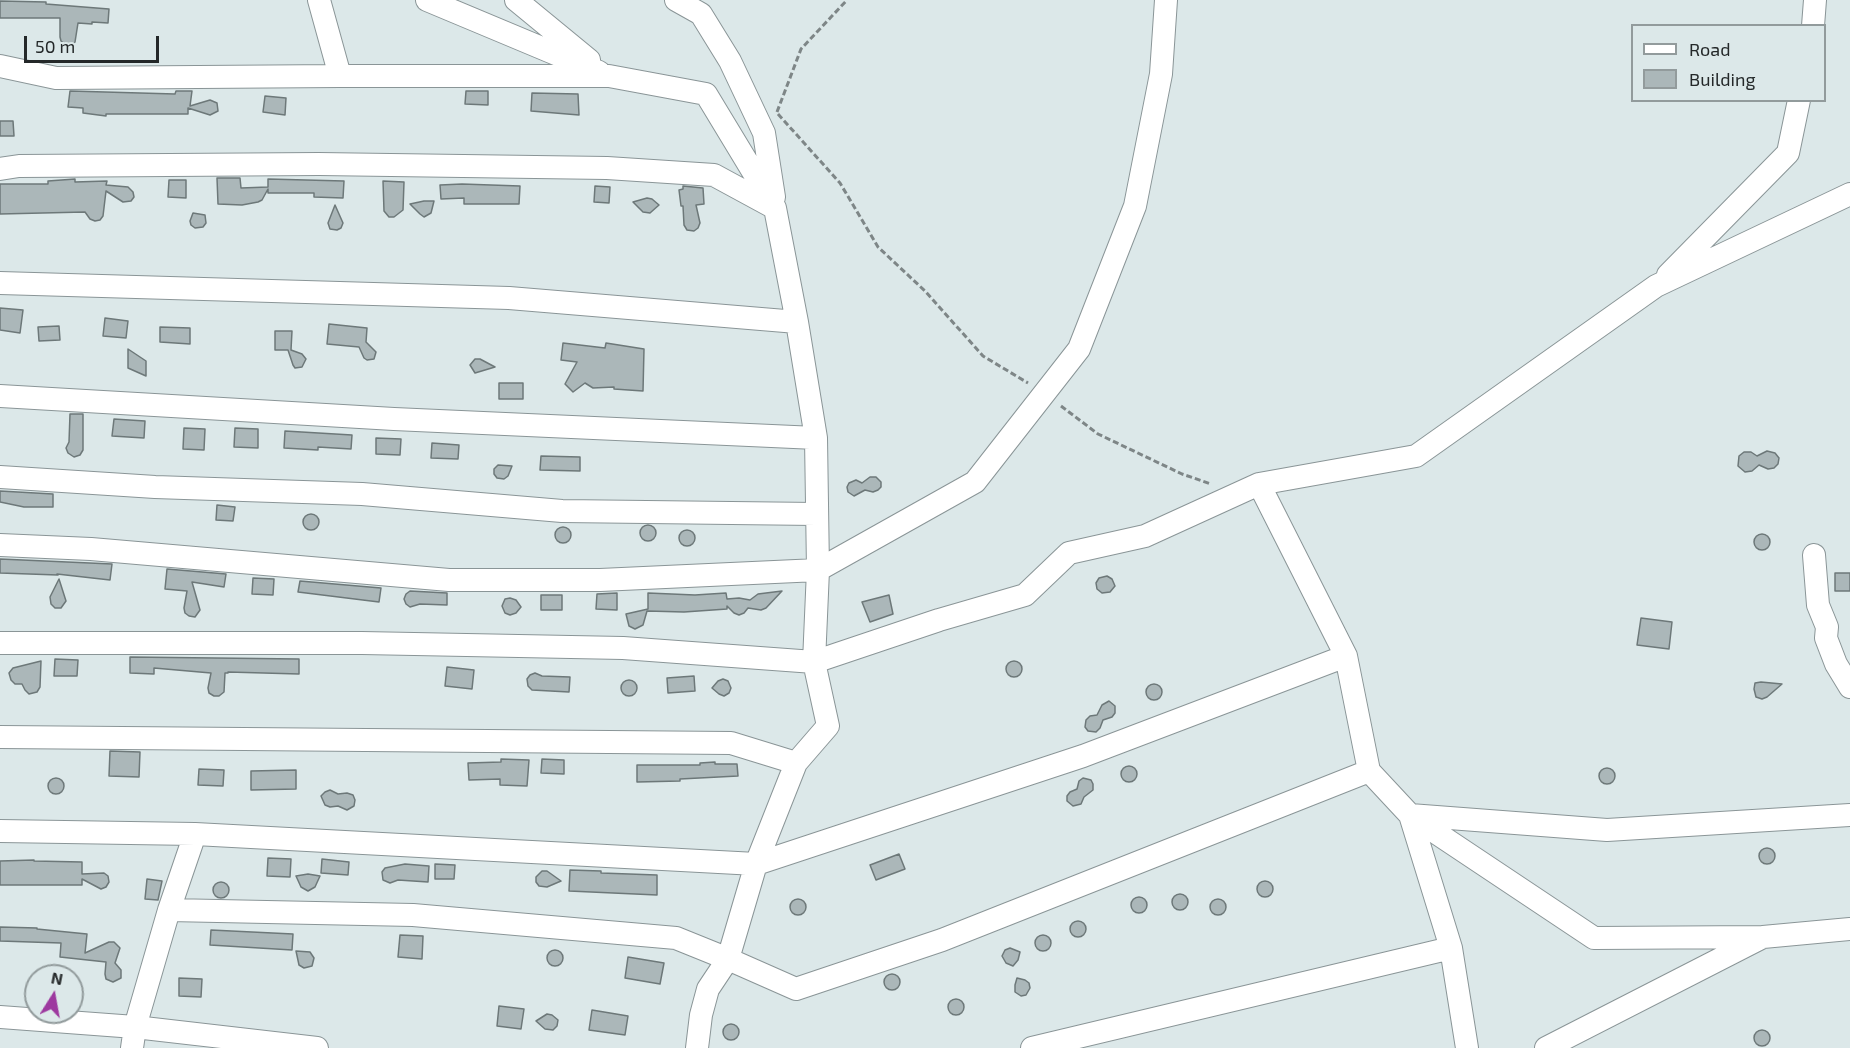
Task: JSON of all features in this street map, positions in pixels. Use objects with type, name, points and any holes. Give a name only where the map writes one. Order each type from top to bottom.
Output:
[{"type":"street","points":[[319,0],[340,76]]},
{"type":"street","points":[[427,0],[609,76]]},
{"type":"street","points":[[516,0],[609,76]]},
{"type":"street","points":[[676,0],[701,14],[730,61],[764,133],[816,438],[818,570],[814,662],[828,726],[796,763],[756,864],[728,959],[708,989],[701,1014],[697,1048]]},
{"type":"street","points":[[0,545],[91,549],[448,580],[600,580],[818,570],[975,482],[1078,349],[1135,206],[1161,74],[1166,0]]},
{"type":"street","points":[[1813,24],[1815,0]]},
{"type":"street","points":[[0,66],[56,78],[609,76],[706,94],[775,208]]},
{"type":"street","points":[[0,643],[362,643],[623,648],[814,662],[939,620],[1025,595],[1069,554],[1145,536],[1248,488],[1416,456],[1656,286],[1788,153],[1798,102]]},
{"type":"street","points":[[0,169],[19,166],[319,164],[608,168],[714,175],[775,208]]},
{"type":"street","points":[[1656,286],[1850,194]]},
{"type":"street","points":[[0,283],[508,298],[797,322]]},
{"type":"street","points":[[0,396],[382,418],[816,438]]},
{"type":"street","points":[[0,477],[155,487],[362,494],[562,511],[816,514]]},
{"type":"street","points":[[1248,488],[1346,656],[1369,771],[1410,815],[1594,938],[1763,938],[1850,929]]},
{"type":"street","points":[[1814,555],[1818,605],[1827,627],[1826,638],[1836,664],[1850,687]]},
{"type":"street","points":[[0,831],[195,834],[756,864],[1083,756],[1346,656]]},
{"type":"street","points":[[0,736],[731,743],[796,763]]},
{"type":"street","points":[[169,910],[413,915],[676,938],[796,989],[942,940],[1369,771]]},
{"type":"street","points":[[1410,815],[1607,830],[1850,815]]},
{"type":"street","points":[[1410,815],[1451,948],[1467,1048]]},
{"type":"street","points":[[134,1038],[169,910],[195,834]]},
{"type":"street","points":[[1546,1048],[1763,938]]},
{"type":"street","points":[[1032,1048],[1451,948]]},
{"type":"street","points":[[0,1017],[134,1038],[317,1048]]},
{"type":"path","points":[[777,112],[801,50],[847,0]]},
{"type":"path","points":[[772,103],[777,112],[840,183],[878,247],[925,291],[983,356],[1044,393],[1098,434],[1182,474],[1248,488]]},
{"type":"building","points":[[0,1],[46,2],[46,4],[109,9],[108,23],[78,23],[75,42],[66,45],[60,37],[60,18],[0,18]]},
{"type":"building","points":[[70,91],[175,94],[176,91],[192,91],[190,106],[210,100],[217,103],[218,111],[210,115],[188,108],[188,114],[106,114],[106,116],[83,113],[83,108],[68,107]]},
{"type":"building","points":[[466,91],[488,91],[488,105],[465,104]]},
{"type":"building","points":[[532,93],[578,94],[579,115],[531,111]]},
{"type":"building","points":[[265,96],[286,98],[285,115],[263,112]]},
{"type":"building","points":[[0,121],[13,121],[14,136],[0,136]]},
{"type":"building","points":[[217,178],[240,178],[241,188],[268,187],[268,179],[344,181],[343,198],[314,197],[314,193],[268,193],[268,189],[262,200],[258,202],[242,205],[218,204]]},
{"type":"building","points":[[75,179],[75,182],[107,181],[106,185],[128,187],[134,197],[131,201],[123,202],[106,191],[103,216],[100,220],[95,221],[90,219],[85,212],[0,214],[0,184],[48,184],[48,181]]},
{"type":"building","points":[[169,180],[186,180],[186,198],[168,197]]},
{"type":"building","points":[[383,181],[404,182],[403,210],[394,217],[389,217],[384,211]]},
{"type":"building","points":[[440,185],[520,186],[519,204],[464,204],[464,198],[441,199]]},
{"type":"building","points":[[595,186],[610,187],[609,203],[594,202]]},
{"type":"building","points":[[683,186],[703,188],[704,204],[696,205],[700,223],[694,231],[687,230],[684,225],[679,190],[683,189]]},
{"type":"building","points":[[647,198],[659,205],[650,213],[643,212],[633,202]]},
{"type":"building","points":[[434,201],[431,213],[424,217],[410,204]]},
{"type":"building","points":[[335,205],[343,223],[337,230],[330,229],[328,223]]},
{"type":"building","points":[[193,213],[205,215],[206,223],[203,227],[195,228],[191,225]]},
{"type":"building","points":[[0,308],[23,310],[20,333],[0,330]]},
{"type":"building","points":[[105,318],[128,321],[126,338],[103,336]]},
{"type":"building","points":[[329,324],[367,328],[366,342],[376,352],[374,359],[364,358],[359,347],[327,344]]},
{"type":"building","points":[[59,326],[60,340],[39,341],[38,327]]},
{"type":"building","points":[[160,327],[190,328],[190,344],[160,342]]},
{"type":"building","points":[[275,331],[292,331],[291,350],[302,354],[306,359],[302,367],[295,368],[288,350],[275,350]]},
{"type":"building","points":[[563,343],[605,348],[606,343],[644,349],[643,391],[614,389],[614,387],[593,388],[585,383],[573,392],[565,384],[577,362],[561,360]]},
{"type":"building","points":[[128,349],[146,361],[146,376],[128,368]]},
{"type":"building","points":[[475,359],[480,359],[495,367],[475,373],[470,365]]},
{"type":"building","points":[[499,383],[523,383],[523,399],[499,399]]},
{"type":"building","points":[[70,414],[83,414],[83,450],[80,455],[74,457],[68,453],[66,448],[69,442]]},
{"type":"building","points":[[114,419],[145,421],[144,438],[112,436]]},
{"type":"building","points":[[184,428],[205,429],[204,450],[183,449]]},
{"type":"building","points":[[235,428],[258,429],[258,448],[234,447]]},
{"type":"building","points":[[285,431],[352,435],[351,449],[284,448]]},
{"type":"building","points":[[376,438],[401,439],[400,455],[376,454]]},
{"type":"building","points":[[432,443],[459,445],[458,459],[431,458]]},
{"type":"building","points":[[1767,451],[1775,453],[1779,458],[1774,468],[1768,469],[1759,465],[1752,471],[1745,472],[1738,466],[1739,456],[1744,452],[1751,452],[1757,456]]},
{"type":"building","points":[[541,456],[580,457],[580,471],[540,470]]},
{"type":"building","points":[[498,465],[512,466],[508,476],[504,479],[497,478],[494,474],[494,469]]},
{"type":"building","points":[[870,477],[876,477],[881,482],[878,490],[873,492],[865,490],[854,496],[848,492],[849,483],[856,480],[862,483]]},
{"type":"building","points":[[0,491],[53,494],[53,507],[24,507],[0,502]]},
{"type":"building","points":[[217,505],[235,507],[233,521],[216,520]]},
{"type":"building","points":[[308,514],[314,514],[319,522],[317,528],[308,530],[303,525],[303,519]]},
{"type":"building","points":[[648,525],[654,527],[656,533],[654,539],[648,541],[642,539],[640,533],[642,527]]},
{"type":"building","points":[[563,527],[569,529],[571,535],[569,541],[563,543],[557,541],[555,535],[557,529]]},
{"type":"building","points":[[687,530],[693,532],[695,538],[693,544],[687,546],[681,544],[679,538],[681,532]]},
{"type":"building","points":[[1762,534],[1768,536],[1770,542],[1768,548],[1762,550],[1756,548],[1754,542],[1756,536]]},
{"type":"building","points":[[0,559],[112,564],[110,580],[57,574],[0,573]]},
{"type":"building","points":[[167,569],[226,574],[224,587],[192,582],[200,610],[195,617],[189,616],[185,613],[184,608],[187,591],[165,589]]},
{"type":"building","points":[[1835,573],[1850,573],[1850,591],[1835,591]]},
{"type":"building","points":[[1107,576],[1112,579],[1115,586],[1110,592],[1102,593],[1097,589],[1096,583],[1099,578]]},
{"type":"building","points":[[253,578],[274,579],[273,595],[252,594]]},
{"type":"building","points":[[59,579],[66,601],[61,608],[55,608],[51,604],[50,597]]},
{"type":"building","points":[[300,581],[381,588],[379,602],[298,592]]},
{"type":"building","points":[[410,591],[447,593],[447,605],[420,604],[410,607],[404,599]]},
{"type":"building","points":[[782,591],[766,608],[761,610],[748,608],[739,615],[727,606],[727,609],[684,612],[647,611],[643,625],[635,629],[629,626],[626,614],[648,609],[648,593],[695,595],[726,593],[727,599],[750,600],[758,594]]},
{"type":"building","points":[[617,593],[617,610],[596,609],[597,594]]},
{"type":"building","points":[[541,595],[562,595],[562,610],[541,610]]},
{"type":"building","points":[[889,595],[893,614],[870,622],[862,602]]},
{"type":"building","points":[[505,599],[516,600],[521,607],[516,613],[510,615],[505,613],[502,606]]},
{"type":"building","points":[[1641,618],[1672,622],[1669,649],[1637,645]]},
{"type":"building","points":[[130,657],[299,659],[299,674],[228,672],[225,673],[224,692],[219,696],[214,696],[209,693],[208,688],[211,673],[154,668],[154,674],[130,673]]},
{"type":"building","points":[[55,659],[78,660],[77,676],[54,676]]},
{"type":"building","points":[[41,661],[40,687],[37,692],[29,694],[22,684],[15,684],[11,680],[9,673],[13,668]]},
{"type":"building","points":[[1014,661],[1020,663],[1022,669],[1020,675],[1014,677],[1008,675],[1006,669],[1008,663]]},
{"type":"building","points":[[447,667],[474,670],[472,689],[445,686]]},
{"type":"building","points":[[535,673],[542,676],[570,677],[569,692],[532,690],[528,686],[527,679]]},
{"type":"building","points":[[694,676],[695,691],[668,693],[667,678]]},
{"type":"building","points":[[723,679],[728,681],[731,688],[724,696],[712,688]]},
{"type":"building","points":[[626,680],[632,680],[637,688],[635,694],[626,696],[621,691],[621,685]]},
{"type":"building","points":[[1755,683],[1782,684],[1762,699],[1756,697],[1754,689]]},
{"type":"building","points":[[1154,684],[1160,686],[1162,692],[1160,698],[1154,700],[1148,698],[1146,692],[1148,686]]},
{"type":"building","points":[[1109,701],[1115,706],[1115,713],[1112,717],[1103,720],[1096,732],[1088,731],[1085,727],[1086,720],[1090,716],[1097,715],[1102,705]]},
{"type":"building","points":[[110,751],[140,752],[139,777],[109,776]]},
{"type":"building","points":[[501,759],[529,760],[527,786],[500,785],[500,779],[469,780],[468,763],[501,762]]},
{"type":"building","points":[[542,759],[564,760],[564,774],[541,773]]},
{"type":"building","points":[[715,762],[715,764],[737,764],[738,776],[637,782],[637,765],[700,765],[700,763]]},
{"type":"building","points":[[1129,766],[1135,768],[1137,774],[1135,780],[1129,782],[1123,780],[1121,774],[1123,768]]},
{"type":"building","points":[[1607,768],[1613,770],[1615,776],[1613,782],[1607,784],[1601,782],[1599,776],[1601,770]]},
{"type":"building","points":[[199,769],[224,770],[223,786],[198,785]]},
{"type":"building","points":[[296,770],[296,789],[251,790],[251,771]]},
{"type":"building","points":[[53,778],[59,778],[64,786],[62,792],[53,794],[48,789],[48,783]]},
{"type":"building","points":[[1083,778],[1091,780],[1093,790],[1084,797],[1081,804],[1073,806],[1067,801],[1067,796],[1077,789],[1079,781]]},
{"type":"building","points":[[330,790],[338,794],[353,795],[354,806],[347,810],[338,806],[325,805],[321,796]]},
{"type":"building","points":[[1764,848],[1770,848],[1775,856],[1773,862],[1764,864],[1759,859],[1759,853]]},
{"type":"building","points":[[899,854],[905,869],[876,880],[870,865]]},
{"type":"building","points":[[268,858],[291,859],[290,877],[267,876]]},
{"type":"building","points":[[322,859],[349,862],[348,875],[321,873]]},
{"type":"building","points":[[0,861],[82,862],[82,874],[104,873],[108,876],[109,882],[101,889],[82,879],[82,885],[0,885]]},
{"type":"building","points":[[405,864],[429,866],[428,882],[398,880],[390,883],[383,880],[382,872],[385,868]]},
{"type":"building","points":[[435,864],[455,865],[454,879],[435,879]]},
{"type":"building","points":[[570,870],[657,875],[657,895],[569,891]]},
{"type":"building","points":[[542,871],[547,871],[561,881],[547,887],[539,886],[536,877]]},
{"type":"building","points":[[308,874],[320,876],[315,887],[308,891],[301,887],[296,876]]},
{"type":"building","points":[[147,879],[162,881],[158,900],[145,899]]},
{"type":"building","points":[[1265,881],[1271,883],[1273,889],[1271,895],[1265,897],[1259,895],[1257,889],[1259,883]]},
{"type":"building","points":[[218,882],[224,882],[229,890],[227,896],[218,898],[213,893],[213,887]]},
{"type":"building","points":[[1180,894],[1186,896],[1188,902],[1186,908],[1180,910],[1174,908],[1172,902],[1174,896]]},
{"type":"building","points":[[1139,897],[1145,899],[1147,905],[1145,911],[1139,913],[1133,911],[1131,905],[1133,899]]},
{"type":"building","points":[[798,899],[804,901],[806,907],[804,913],[798,915],[792,913],[790,907],[792,901]]},
{"type":"building","points":[[1218,899],[1224,901],[1226,907],[1224,913],[1218,915],[1212,913],[1210,907],[1212,901]]},
{"type":"building","points":[[1078,921],[1084,923],[1086,929],[1084,935],[1078,937],[1072,935],[1070,929],[1072,923]]},
{"type":"building","points":[[0,927],[37,928],[87,934],[85,953],[114,942],[120,948],[115,963],[121,970],[121,978],[113,982],[106,979],[106,962],[60,957],[61,943],[0,941]]},
{"type":"building","points":[[211,930],[293,934],[292,950],[210,945]]},
{"type":"building","points":[[400,935],[423,936],[422,959],[398,957]]},
{"type":"building","points":[[1040,935],[1046,935],[1051,943],[1049,949],[1040,951],[1035,946],[1035,940]]},
{"type":"building","points":[[1010,948],[1020,952],[1013,966],[1006,963],[1002,956],[1005,950]]},
{"type":"building","points":[[555,950],[561,952],[563,958],[561,964],[555,966],[549,964],[547,958],[549,952]]},
{"type":"building","points":[[296,951],[310,952],[314,958],[312,966],[304,968],[299,965]]},
{"type":"building","points":[[628,957],[664,963],[660,984],[625,978]]},
{"type":"building","points":[[892,974],[898,976],[900,982],[898,988],[892,990],[886,988],[884,982],[886,976]]},
{"type":"building","points":[[179,978],[202,979],[201,997],[179,996]]},
{"type":"building","points":[[1017,978],[1029,983],[1030,988],[1026,995],[1021,996],[1015,992]]},
{"type":"building","points":[[956,999],[962,1001],[964,1007],[962,1013],[956,1015],[950,1013],[948,1007],[950,1001]]},
{"type":"building","points":[[499,1006],[524,1009],[521,1029],[497,1026]]},
{"type":"building","points":[[592,1010],[628,1016],[625,1035],[589,1030]]},
{"type":"building","points":[[547,1014],[558,1020],[553,1030],[545,1029],[536,1021]]},
{"type":"building","points":[[731,1024],[737,1026],[739,1032],[737,1038],[731,1040],[725,1038],[723,1032],[725,1026]]},
{"type":"building","points":[[1759,1030],[1765,1030],[1770,1038],[1768,1044],[1759,1046],[1754,1041],[1754,1035]]}]
